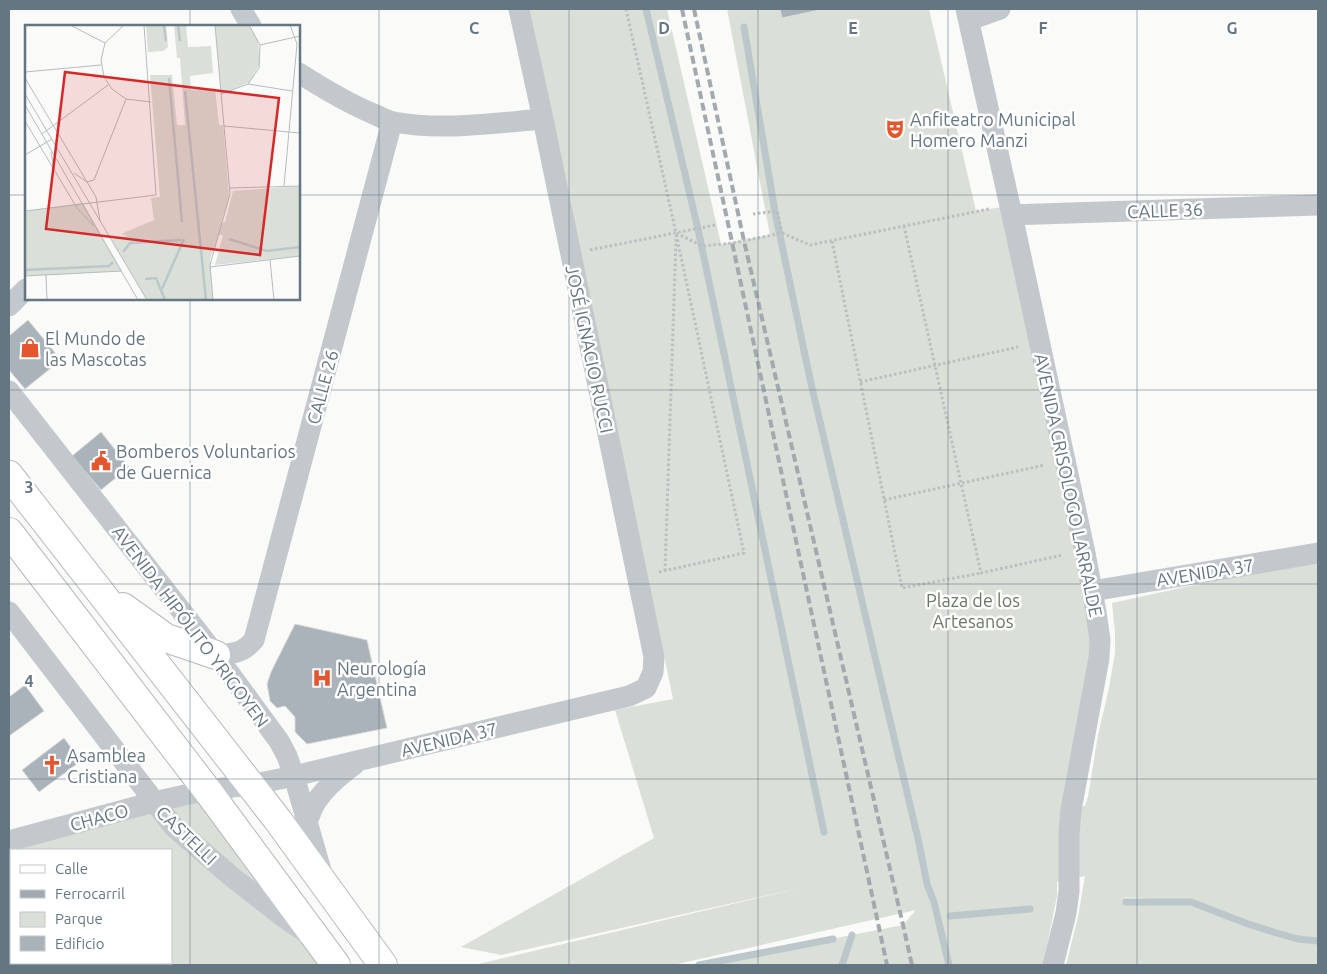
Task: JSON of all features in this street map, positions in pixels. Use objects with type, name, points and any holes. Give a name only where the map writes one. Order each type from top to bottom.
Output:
[{"type":"main road","name":"AVENIDA HIPÓLITO YRIGOYEN","points":[[9,475],[277,819],[383,965]]},
{"type":"main road","points":[[9,532],[207,790],[336,965]]},
{"type":"main road","points":[[90,580],[125,609],[166,638],[216,655]]},
{"type":"street","points":[[241,9],[250,25]]},
{"type":"street","name":"JOSÉ IGNACIO RUCCI","points":[[519,9],[544,119],[654,657],[653,672],[646,688]]},
{"type":"street","points":[[968,14],[1000,9]]},
{"type":"street","name":"AVENIDA CRISOLOGO LARRALDE","points":[[968,14],[1003,211],[1092,590],[1100,640],[1099,658],[1071,810],[1066,913],[1054,965]]},
{"type":"street","points":[[300,74],[359,108],[392,122],[423,125],[461,125],[544,119]]},
{"type":"street","name":"CALLE 26","points":[[216,655],[238,653],[247,648],[254,640],[392,122]]},
{"type":"street","name":"CALLE 36","points":[[1003,211],[1318,206]]},
{"type":"street","points":[[9,306],[25,290]]},
{"type":"street","name":"AVENIDA HIPÓLITO YRIGOYEN","points":[[9,391],[216,655],[278,741],[287,756],[294,776],[325,885]]},
{"type":"street","name":"AVENIDA 37","points":[[1092,590],[1318,553]]},
{"type":"street","name":"CASTELLI","points":[[9,612],[174,827],[232,877],[286,919],[316,938]]},
{"type":"street","name":"AVENIDA 37","points":[[250,785],[629,696],[646,688]]},
{"type":"street","points":[[307,822],[314,806],[326,790],[341,774],[361,760]]},
{"type":"street","name":"CHACO","points":[[9,841],[154,802],[207,790],[250,785]]},
{"type":"path","points":[[626,9],[744,553],[656,572]]},
{"type":"path","points":[[753,214],[777,211],[782,233]]},
{"type":"path","points":[[676,233],[702,246],[733,243],[782,233],[810,245],[904,226],[1003,211]]},
{"type":"path","points":[[587,241],[589,251],[715,226]]},
{"type":"path","points":[[904,226],[981,573]]},
{"type":"path","points":[[665,571],[676,233]]},
{"type":"path","points":[[832,241],[902,588],[981,573],[1069,553]]},
{"type":"path","points":[[860,382],[1025,346]]},
{"type":"path","points":[[884,500],[1050,464]]},
{"type":"green space","name":"Plaza de los Artesanos","points":[[530,9],[667,9],[721,244],[770,235],[727,9],[780,9],[783,18],[824,9],[929,9],[976,211],[1002,207],[1094,627],[1065,808],[1085,806],[1088,797],[1098,735],[1115,653],[1112,603],[1318,558],[1318,965],[1066,965],[1078,917],[1085,876],[1057,882],[1057,896],[1043,965],[698,965],[903,925],[916,910],[673,965],[474,965],[804,887],[501,955],[461,947],[654,838],[615,710],[673,699]],"holes":[[[1122,897],[1180,901],[1145,902]]]},
{"type":"green space","points":[[207,790],[338,965],[9,965],[9,842]]},
{"type":"building","points":[[780,9],[824,9],[782,18]]},
{"type":"building","name":"El Mundo de las Mascotas","points":[[28,320],[61,360],[25,389],[9,370],[9,336]]},
{"type":"building","name":"Bomberos Voluntarios de Guernica","points":[[101,432],[129,467],[101,490],[72,456]]},
{"type":"building","name":"Neurología Argentina","points":[[295,624],[367,640],[387,728],[307,744],[295,732],[295,717],[285,706],[277,708],[270,701],[267,684]]},
{"type":"building","points":[[25,685],[44,711],[9,736],[9,697]]},
{"type":"building","name":"Asamblea Cristiana","points":[[64,738],[81,761],[39,792],[22,770]]},
{"type":"waterway","points":[[646,9],[698,229],[824,832]]},
{"type":"waterway","points":[[744,27],[775,212],[810,379],[927,884],[934,902],[949,965]]},
{"type":"waterway","points":[[1126,902],[1191,902],[1280,934],[1298,939],[1318,941]]},
{"type":"waterway","points":[[950,916],[1030,909]]},
{"type":"waterway","points":[[842,965],[852,935]]},
{"type":"waterway","points":[[699,965],[833,939]]},
{"type":"railway","points":[[682,9],[887,965]]},
{"type":"railway","points":[[694,9],[744,241],[912,965]]},
{"type":"place","name":"Anfiteatro Municipal Homero Manzi","points":[[895,129]]},
{"type":"place","name":"El Mundo de las Mascotas","points":[[30,348]]},
{"type":"place","name":"Bomberos Voluntarios de Guernica","points":[[101,461]]},
{"type":"place","name":"Neurología Argentina","points":[[322,678]]},
{"type":"place","name":"Asamblea Cristiana","points":[[52,765]]}]
